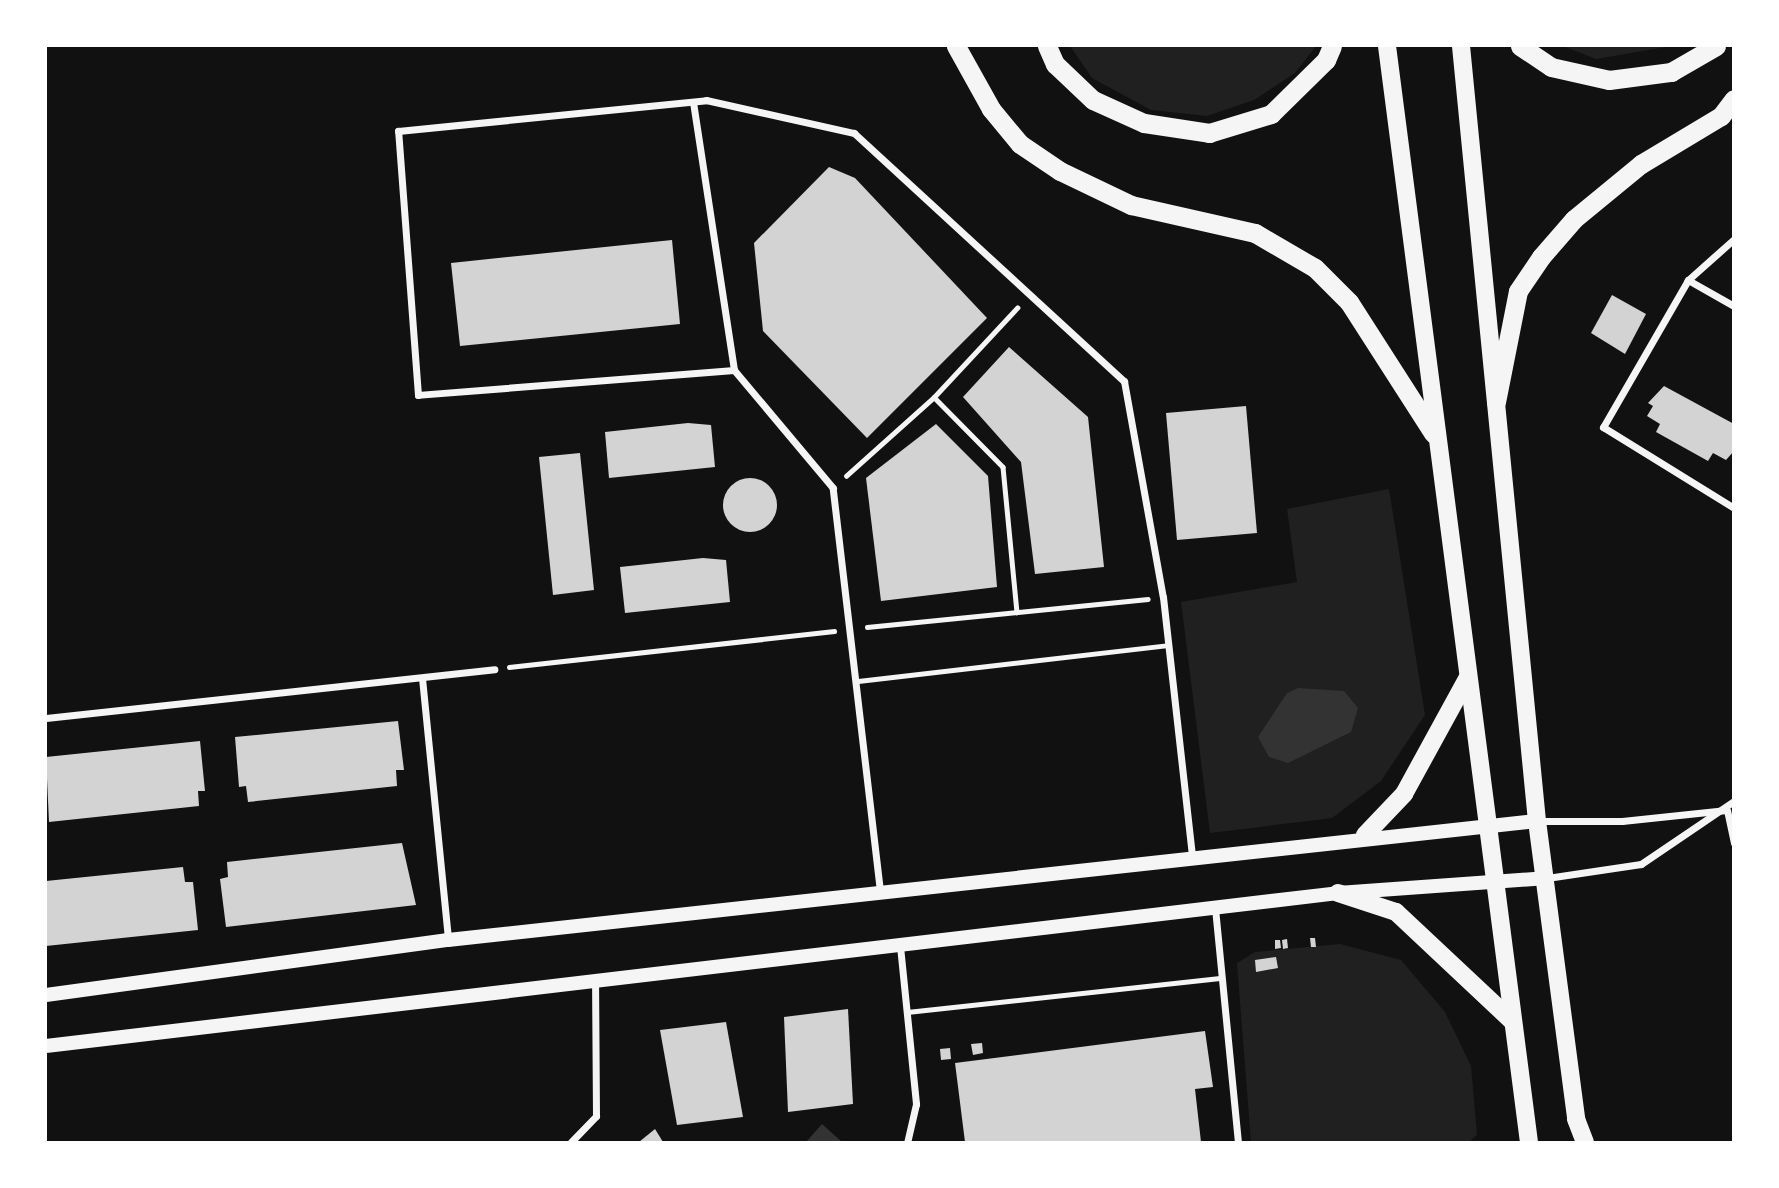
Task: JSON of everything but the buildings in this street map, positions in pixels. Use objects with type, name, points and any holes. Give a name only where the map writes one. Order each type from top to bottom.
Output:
[{"type":"highway","points":[[956,46],[1013,135],[1060,171],[1131,205],[1255,233],[1315,268],[1349,302],[1433,433]]},
{"type":"highway","points":[[1047,46],[1055,64],[1093,100],[1144,123],[1209,132],[1271,114],[1326,60],[1332,46]]},
{"type":"highway","points":[[1520,46],[1551,67],[1609,80],[1671,72],[1716,46]]},
{"type":"highway","points":[[1496,402],[1518,291],[1541,257],[1593,204],[1641,164],[1721,116],[1734,99]]},
{"type":"main road","points":[[1387,46],[1433,433],[1489,822],[1511,1020],[1529,1143]]},
{"type":"main road","points":[[1461,46],[1536,821],[1547,878],[1576,1119],[1585,1143]]},
{"type":"main road","points":[[1365,835],[1404,794],[1467,679]]},
{"type":"main road","points":[[46,995],[448,940],[1192,857],[1365,835],[1489,822],[1536,821]]},
{"type":"main road","points":[[46,1045],[1338,893],[1496,879],[1547,878]]},
{"type":"main road","points":[[1338,893],[1396,912],[1511,1020]]},
{"type":"street","points":[[693,102],[734,370],[833,488],[852,629],[880,891]]},
{"type":"street","points":[[734,370],[418,394],[398,131],[693,102],[854,133],[1124,381],[1163,597],[1192,857]]},
{"type":"street","points":[[1734,239],[1688,280],[1603,428],[1734,508]]},
{"type":"street","points":[[1688,280],[1734,306]]},
{"type":"street","points":[[46,718],[494,669]]},
{"type":"street","points":[[422,678],[448,940]]},
{"type":"street","points":[[1734,801],[1730,812],[1734,843]]},
{"type":"street","points":[[1536,821],[1622,821],[1730,812]]},
{"type":"street","points":[[1547,878],[1641,864],[1730,812]]},
{"type":"street","points":[[1215,908],[1238,1143]]},
{"type":"street","points":[[900,946],[916,1104],[907,1143]]},
{"type":"street","points":[[571,1143],[596,1116],[595,982]]},
{"type":"lane","points":[[858,681],[1168,645]]},
{"type":"lane","points":[[906,1012],[1222,978]]},
{"type":"path","points":[[833,488],[934,397],[1030,295]]},
{"type":"path","points":[[934,397],[1003,467],[1017,612]]},
{"type":"path","points":[[494,669],[1163,597]]},
{"type":"shaded area","points":[[1070,46],[1316,46],[1295,73],[1254,100],[1207,116],[1151,110],[1092,78]]},
{"type":"shaded area","points":[[1563,46],[1672,46],[1596,59]]},
{"type":"shaded area","points":[[1389,489],[1425,715],[1381,781],[1332,818],[1210,833],[1181,602],[1297,582],[1287,509]]},
{"type":"shaded area","points":[[1298,688],[1344,691],[1358,708],[1351,732],[1288,763],[1269,757],[1258,737],[1287,693]]},
{"type":"shaded area","points":[[1340,944],[1401,960],[1445,1012],[1471,1066],[1477,1135],[1469,1142],[1251,1142],[1237,963],[1255,952]]},
{"type":"shaded area","points":[[822,1124],[842,1142],[806,1142]]}]
